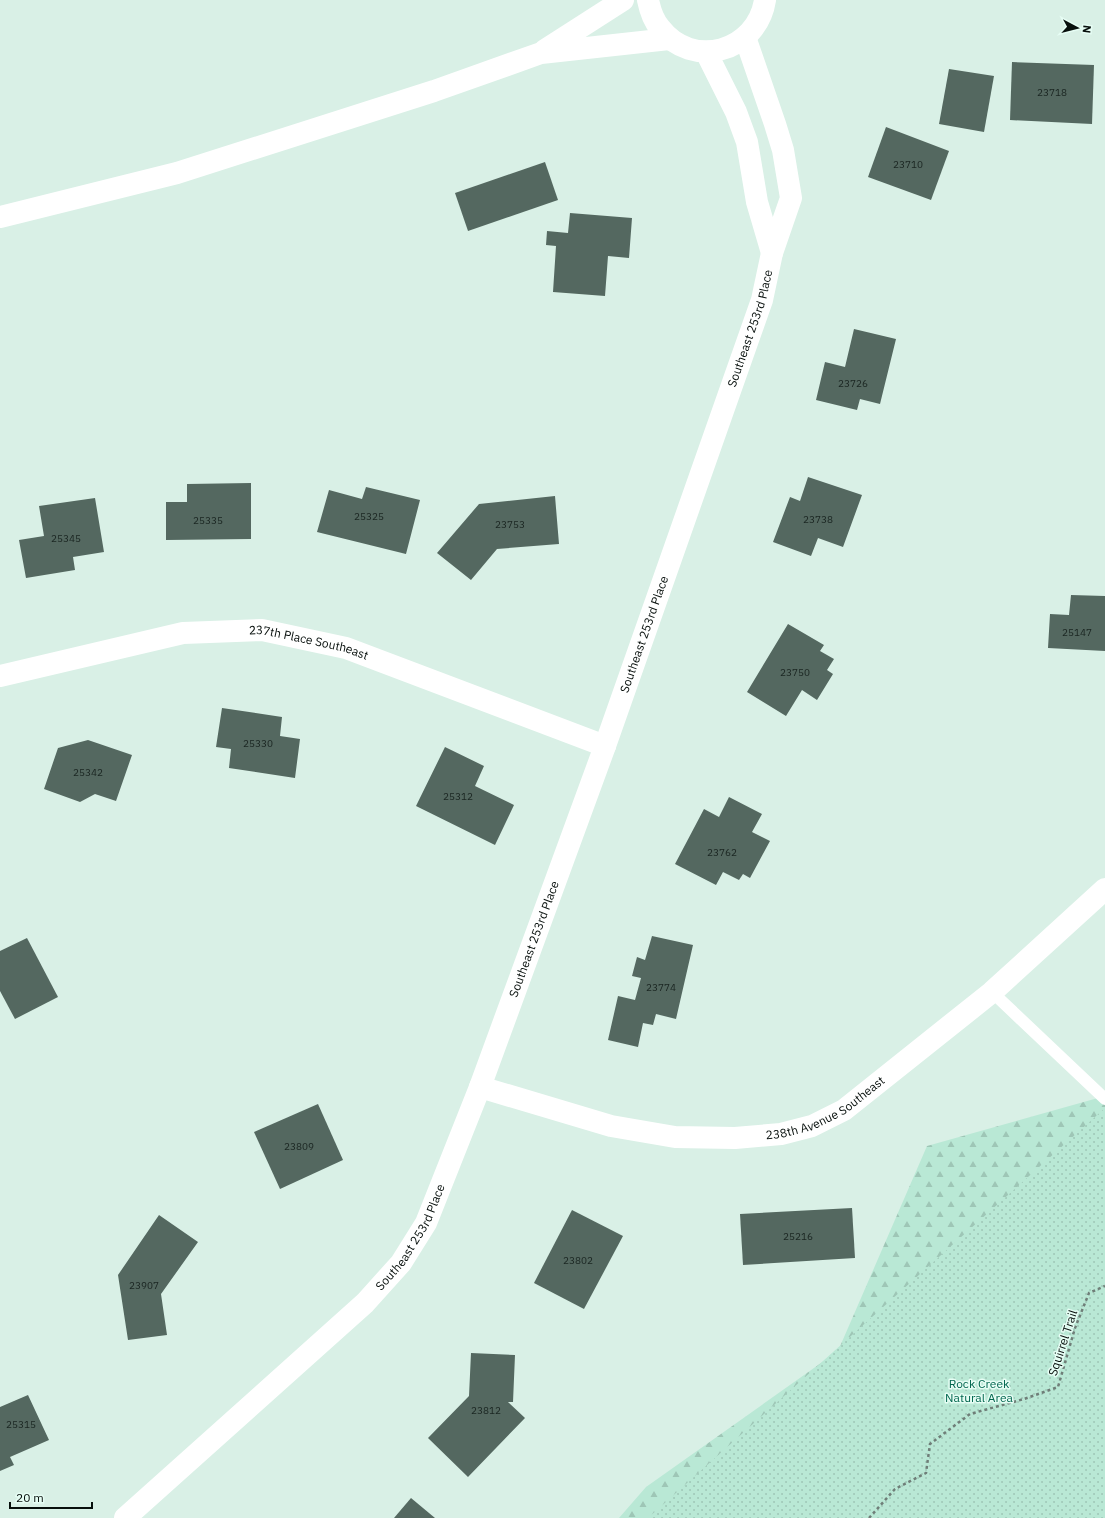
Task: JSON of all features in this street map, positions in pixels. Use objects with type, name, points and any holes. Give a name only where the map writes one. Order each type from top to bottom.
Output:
[{"type":"street","points":[[0,217],[177,172],[434,91],[541,53],[623,0]]},
{"type":"street","points":[[648,0],[652,14],[659,28],[670,39],[683,47],[698,52],[728,48],[745,37],[752,30],[760,17],[765,0]]},
{"type":"street","name":"Southeast 253rd Place","points":[[125,1518],[365,1303],[401,1263],[426,1224],[480,1087],[605,746],[762,300],[772,253],[791,198],[783,150],[776,124],[745,37]]},
{"type":"street","points":[[541,53],[670,39]]},
{"type":"street","name":"Southeast 253rd Place","points":[[706,52],[736,112],[747,142],[757,202],[772,253]]},
{"type":"street","name":"237th Place Southeast","points":[[0,676],[183,633],[262,630],[346,648],[605,746]]},
{"type":"street","name":"238th Avenue Southeast","points":[[480,1087],[611,1126],[675,1138],[735,1138],[781,1134],[812,1126],[844,1110],[992,992],[1105,889]]},
{"type":"lane","points":[[992,992],[1105,1099]]},
{"type":"path","name":"Squirrel Trail","points":[[869,1518],[895,1489],[926,1472],[930,1444],[970,1414],[1024,1399],[1058,1387],[1075,1328],[1089,1293],[1105,1286]]},
{"type":"green space","name":"Rock Creek Natural Area","points":[[1105,1096],[1105,1518],[619,1518],[646,1487],[838,1351],[927,1146]]},
{"type":"green space","name":"Rock Creek Natural Area","points":[[1105,1108],[1105,1518],[648,1518]]},
{"type":"building","points":[[1012,62],[1094,65],[1092,124],[1010,120]]},
{"type":"building","points":[[949,69],[994,76],[984,132],[939,124]]},
{"type":"building","points":[[886,127],[949,151],[931,200],[868,177]]},
{"type":"building","points":[[545,162],[558,200],[468,231],[455,193]]},
{"type":"building","points":[[570,213],[632,218],[629,258],[608,256],[605,296],[553,292],[556,246],[546,245],[547,231],[568,233]]},
{"type":"building","points":[[854,329],[896,339],[880,404],[860,399],[857,410],[816,400],[825,362],[845,367]]},
{"type":"building","points":[[808,477],[862,495],[843,547],[818,538],[811,556],[773,542],[790,497],[800,501]]},
{"type":"building","points":[[251,483],[251,539],[166,540],[166,502],[187,502],[187,484]]},
{"type":"building","points":[[366,487],[420,500],[406,554],[317,532],[329,490],[362,499]]},
{"type":"building","points":[[555,496],[559,544],[497,549],[471,580],[437,553],[479,504]]},
{"type":"building","points":[[95,498],[104,552],[73,557],[75,570],[26,578],[19,540],[44,536],[39,506]]},
{"type":"building","points":[[1071,595],[1105,596],[1105,651],[1048,648],[1050,614],[1069,615]]},
{"type":"building","points":[[788,624],[824,645],[820,651],[834,659],[827,670],[833,674],[817,700],[802,690],[786,716],[747,692]]},
{"type":"building","points":[[222,708],[282,717],[280,736],[300,739],[295,778],[229,768],[231,749],[216,747]]},
{"type":"building","points":[[88,740],[132,755],[116,801],[95,794],[80,802],[44,789],[58,748]]},
{"type":"building","points":[[445,747],[484,766],[475,786],[514,805],[495,845],[416,806]]},
{"type":"building","points":[[729,797],[762,814],[752,832],[770,841],[750,878],[743,874],[739,880],[723,872],[716,885],[675,864],[704,809],[719,817]]},
{"type":"building","points":[[652,936],[693,945],[676,1019],[656,1014],[653,1025],[643,1023],[638,1047],[608,1040],[618,996],[635,1000],[641,978],[632,976],[637,957],[645,960]]},
{"type":"building","points":[[27,938],[58,997],[15,1019],[0,991],[0,951]]},
{"type":"building","points":[[318,1104],[343,1160],[280,1189],[254,1132]]},
{"type":"building","points":[[852,1208],[855,1258],[743,1265],[740,1214]]},
{"type":"building","points":[[572,1210],[623,1236],[584,1309],[534,1283]]},
{"type":"building","points":[[159,1215],[198,1242],[161,1294],[167,1335],[128,1340],[118,1275]]},
{"type":"building","points":[[471,1353],[515,1355],[513,1402],[508,1402],[525,1418],[468,1477],[428,1438],[469,1396]]},
{"type":"building","points":[[28,1395],[49,1440],[10,1457],[14,1465],[0,1471],[0,1407]]},
{"type":"building","points":[[411,1498],[435,1518],[394,1518]]}]
